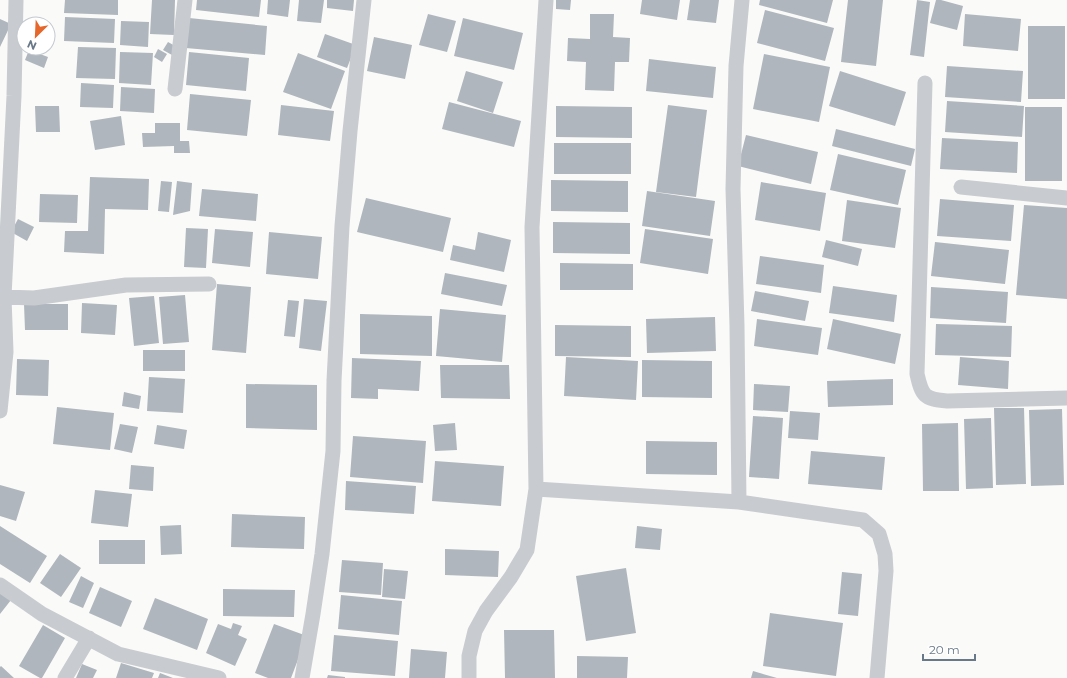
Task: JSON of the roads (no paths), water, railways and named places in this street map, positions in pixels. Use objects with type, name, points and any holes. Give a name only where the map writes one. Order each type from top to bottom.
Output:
[{"type":"street","points":[[0,411],[6,352],[4,297],[14,96],[16,0]]},
{"type":"street","points":[[175,89],[185,0]]},
{"type":"street","points":[[302,678],[322,554],[333,451],[334,381],[342,226],[350,131],[364,0]]},
{"type":"street","points":[[469,678],[469,656],[475,631],[486,611],[512,577],[527,550],[536,490],[532,227],[546,0]]},
{"type":"street","points":[[739,502],[737,326],[733,189],[736,66],[742,0]]},
{"type":"street","points":[[925,83],[917,374],[921,391],[932,400],[947,401],[1067,398]]},
{"type":"street","points":[[961,187],[1067,198]]},
{"type":"street","points":[[4,297],[34,298],[126,285],[209,284]]},
{"type":"street","points":[[536,490],[739,502],[863,520],[879,534],[885,554],[886,571],[877,678]]},
{"type":"street","points":[[0,585],[42,614],[118,654],[219,678]]},
{"type":"street","points":[[65,678],[89,638]]}]
